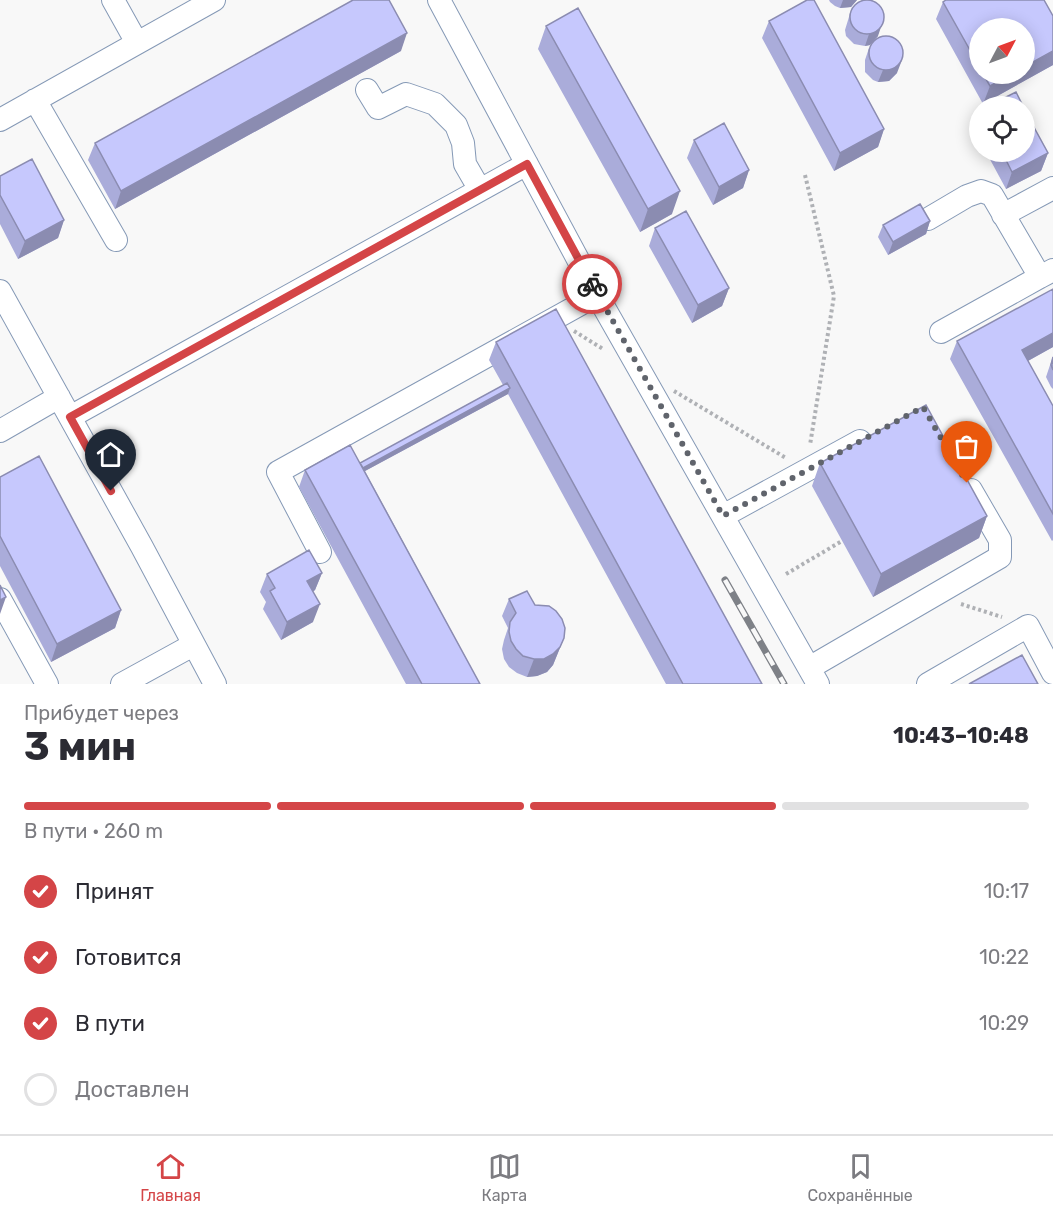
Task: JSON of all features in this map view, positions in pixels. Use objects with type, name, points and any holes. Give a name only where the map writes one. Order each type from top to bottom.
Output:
[{"type":"lane","points":[[113,0],[137,43]]},
{"type":"lane","points":[[0,120],[214,0]]},
{"type":"lane","points":[[440,0],[597,295],[814,676],[935,595],[1000,557],[1000,540],[959,468]]},
{"type":"lane","points":[[367,90],[378,108],[406,94],[435,104],[456,125],[463,143],[465,164],[480,190]]},
{"type":"lane","points":[[35,100],[116,240]]},
{"type":"lane","points":[[70,417],[527,164]]},
{"type":"lane","points":[[1003,215],[1053,188]]},
{"type":"lane","points":[[928,219],[967,196],[981,191],[992,195],[1003,215],[1047,274],[941,332]]},
{"type":"lane","points":[[0,291],[215,684]]},
{"type":"lane","points":[[320,552],[278,472],[597,295]]},
{"type":"lane","points":[[0,431],[59,397]]},
{"type":"lane","points":[[723,516],[874,434]]},
{"type":"lane","points":[[0,599],[47,684]]},
{"type":"lane","points":[[928,684],[1028,626],[1053,673]]},
{"type":"lane","points":[[122,684],[193,645]]},
{"type":"path","points":[[690,400],[806,471],[834,296],[805,175]]},
{"type":"path","points":[[786,574],[842,541]]},
{"type":"path","points":[[935,595],[1028,626]]},
{"type":"building","points":[[353,0],[389,0],[407,33],[121,191],[95,143]]},
{"type":"building","points":[[807,0],[814,0],[884,129],[840,153],[769,21]]},
{"type":"building","points":[[867,0],[879,5],[884,17],[879,29],[867,34],[855,29],[850,17],[855,5]]},
{"type":"building","points":[[946,0],[1044,0],[1053,16],[1053,51],[1035,61],[1035,18],[969,18],[969,48],[943,2]]},
{"type":"building","points":[[578,8],[680,191],[648,209],[546,26]]},
{"type":"building","points":[[886,36],[898,41],[903,53],[898,65],[886,70],[874,65],[869,53],[874,41]]},
{"type":"building","points":[[724,123],[749,170],[719,187],[694,140]]},
{"type":"building","points":[[1035,129],[1048,153],[1035,160]]},
{"type":"building","points":[[32,159],[64,220],[25,241],[0,195],[0,176]]},
{"type":"building","points":[[1007,162],[1031,162],[1012,172]]},
{"type":"building","points":[[920,204],[930,221],[893,242],[883,225]]},
{"type":"building","points":[[686,211],[729,288],[698,305],[655,228]]},
{"type":"building","points":[[1053,289],[1053,333],[1022,350],[1053,406],[1053,514],[957,341]]},
{"type":"building","points":[[556,309],[762,684],[683,684],[496,342]]},
{"type":"building","points":[[507,383],[510,388],[363,468],[360,463]]},
{"type":"building","points":[[926,405],[987,516],[881,574],[820,463]]},
{"type":"building","points":[[350,445],[480,684],[422,684],[305,470]]},
{"type":"building","points":[[39,456],[121,610],[57,644],[0,536],[0,477]]},
{"type":"building","points":[[309,550],[322,573],[307,581],[320,604],[287,622],[270,591],[275,588],[267,574]]},
{"type":"building","points":[[0,585],[6,597],[0,600]]},
{"type":"building","points":[[527,591],[535,605],[549,606],[556,611],[565,628],[560,647],[544,659],[523,656],[511,641],[510,622],[516,613],[509,599]]},
{"type":"building","points":[[1022,655],[1038,684],[969,684]]},
{"type":"railway","points":[[725,580],[784,684]]},
{"type":"way so far","points":[[592,284],[723,516],[923,407],[967,483]]},
{"type":"route","points":[[111,491],[70,417],[527,164],[592,284]]}]
